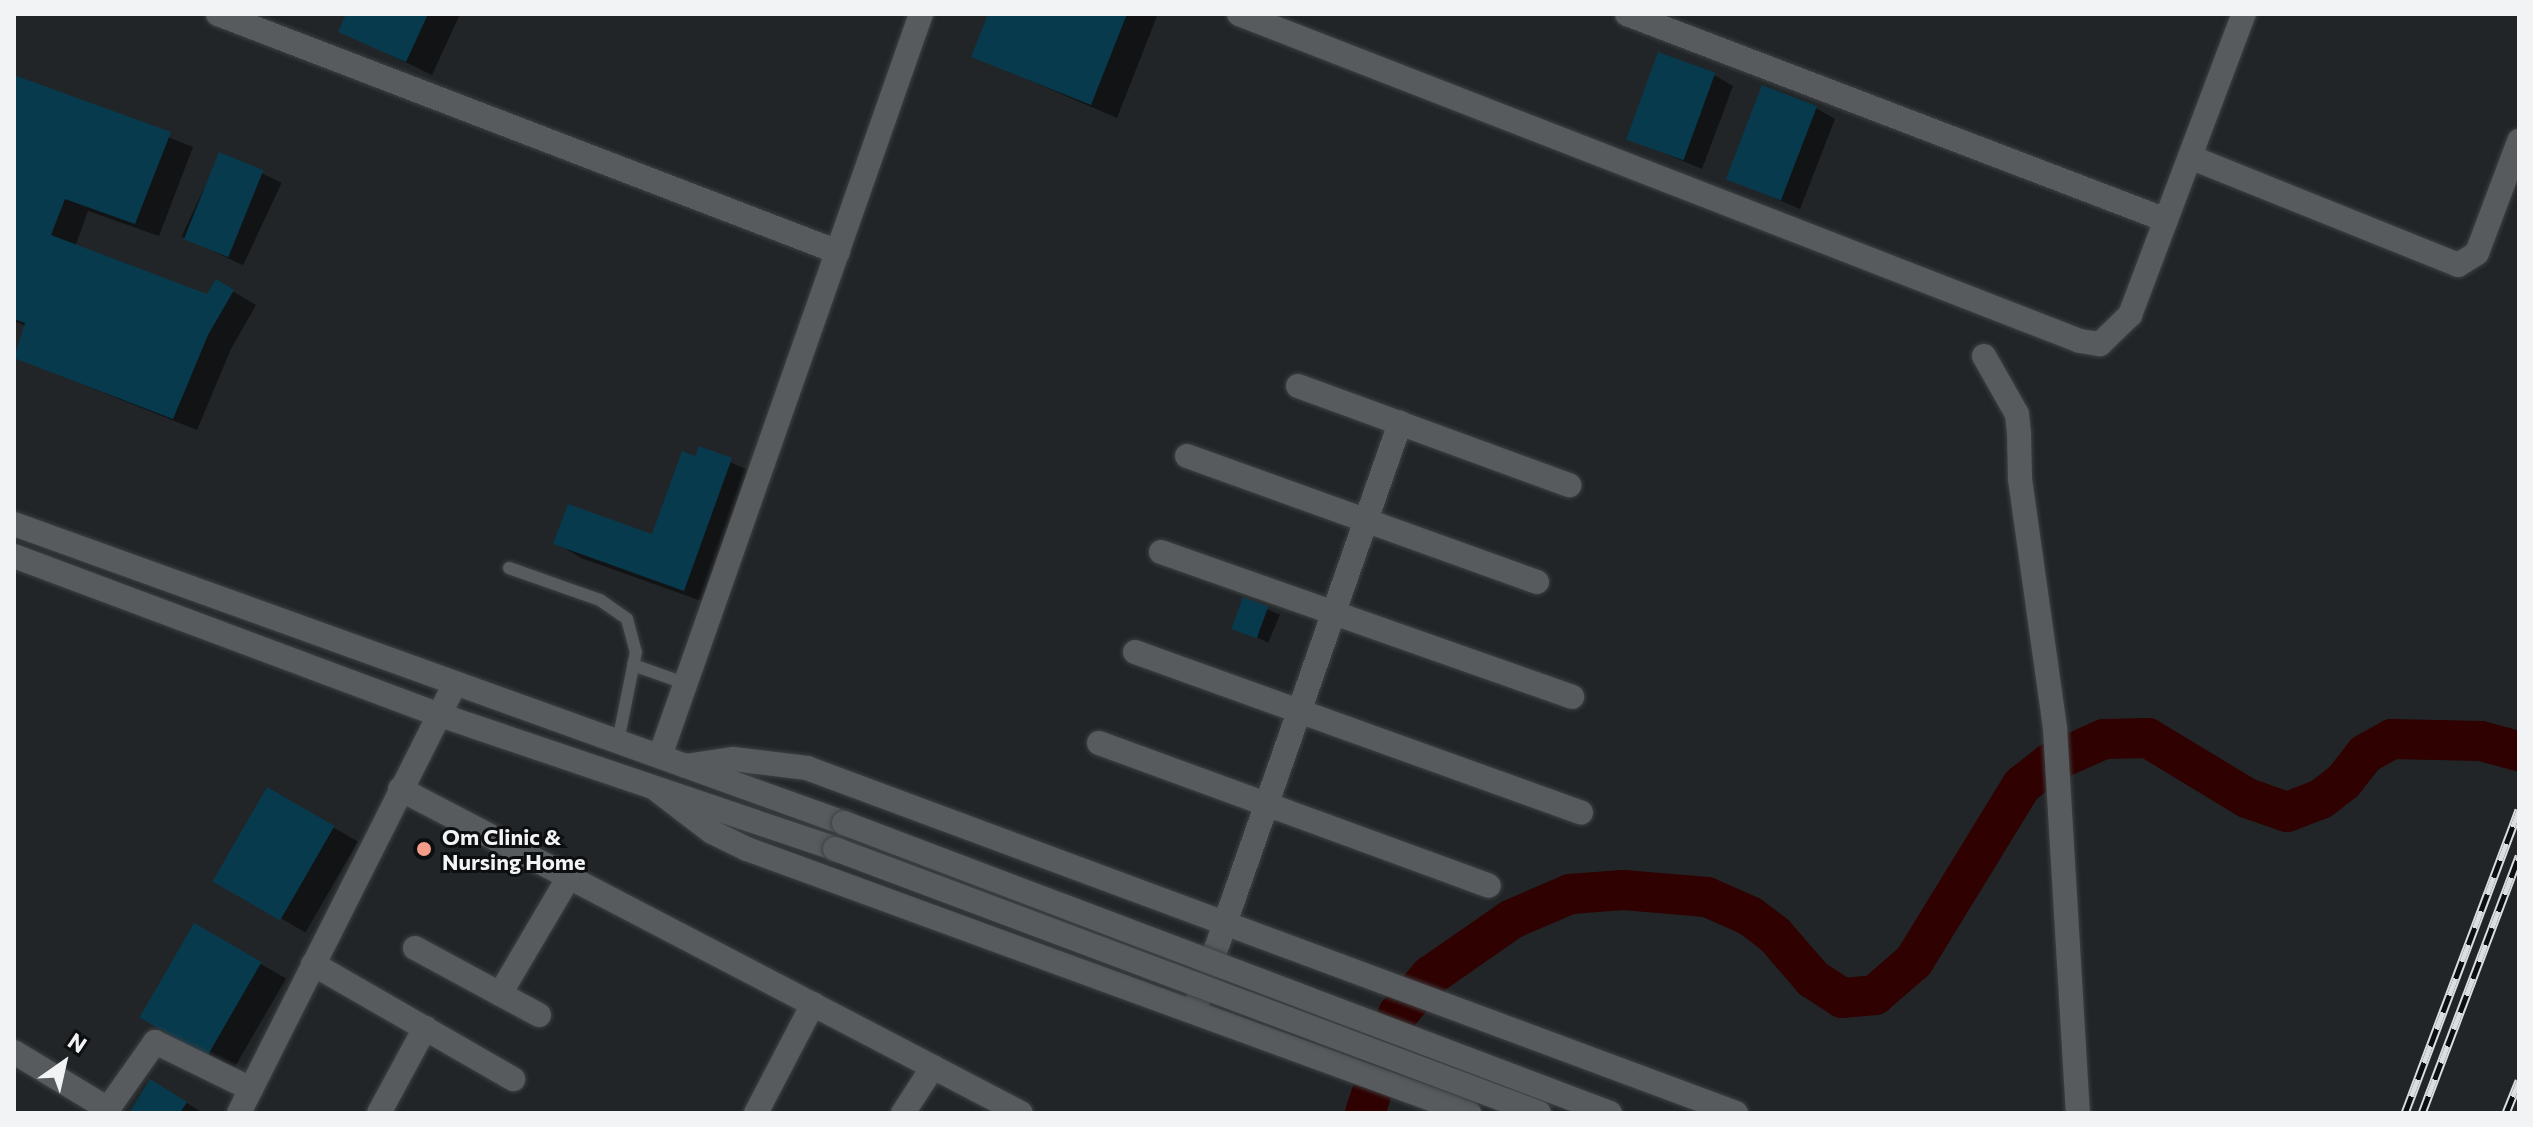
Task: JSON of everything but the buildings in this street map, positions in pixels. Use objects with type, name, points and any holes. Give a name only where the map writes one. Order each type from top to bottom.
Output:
[{"type":"street","points":[[218,14],[838,252]]},
{"type":"street","points":[[1239,14],[2080,341],[2100,344],[2122,328],[2244,14]]},
{"type":"street","points":[[1627,14],[2166,220]]},
{"type":"street","points":[[660,756],[689,684],[918,15]]},
{"type":"street","points":[[2190,157],[2458,265],[2477,253],[2519,141]]},
{"type":"street","points":[[1984,356],[2017,414],[2020,479],[2055,728],[2056,792],[2078,1113]]},
{"type":"street","points":[[1298,386],[1569,485]]},
{"type":"street","points":[[1195,1011],[1400,423]]},
{"type":"street","points":[[1187,456],[1537,582]]},
{"type":"street","points":[[14,524],[844,823],[1610,1113]]},
{"type":"street","points":[[1161,552],[1332,615],[1572,697]]},
{"type":"street","points":[[14,556],[440,715],[835,849],[1539,1113]]},
{"type":"street","points":[[1135,652],[1581,813]]},
{"type":"street","points":[[239,1113],[455,683]]},
{"type":"street","points":[[1099,743],[1489,886]]},
{"type":"street","points":[[685,766],[733,759],[807,768],[1736,1113]]},
{"type":"street","points":[[652,786],[712,832],[747,849],[1195,1011],[1427,1103],[1469,1113]]},
{"type":"street","points":[[400,789],[1021,1113]]},
{"type":"street","points":[[500,994],[569,877]]},
{"type":"street","points":[[415,948],[539,1015]]},
{"type":"street","points":[[313,964],[513,1079]]},
{"type":"street","points":[[756,1113],[813,1004]]},
{"type":"street","points":[[379,1113],[425,1028]]},
{"type":"street","points":[[14,1052],[106,1111],[155,1042],[251,1089]]},
{"type":"street","points":[[903,1113],[933,1067]]},
{"type":"lane","points":[[509,568],[617,610],[633,631],[633,665],[618,741]]},
{"type":"lane","points":[[633,665],[689,684]]},
{"type":"waterway","points":[[1365,1113],[1398,1014],[1430,976],[1512,919],[1570,894],[1623,890],[1707,897],[1750,916],[1775,935],[1813,979],[1842,998],[1875,995],[1914,961],[2022,785],[2050,763],[2104,739],[2148,738],[2247,798],[2287,812],[2321,799],[2344,781],[2365,754],[2392,739],[2481,741],[2519,751]]},
{"type":"railway","points":[[2405,1113],[2519,810]]},
{"type":"railway","points":[[2422,1113],[2519,856]]},
{"type":"railway","points":[[2506,1113],[2519,1080]]},
{"type":"place","name":"Om Clinic & Nursing Home","points":[[424,849]]}]
